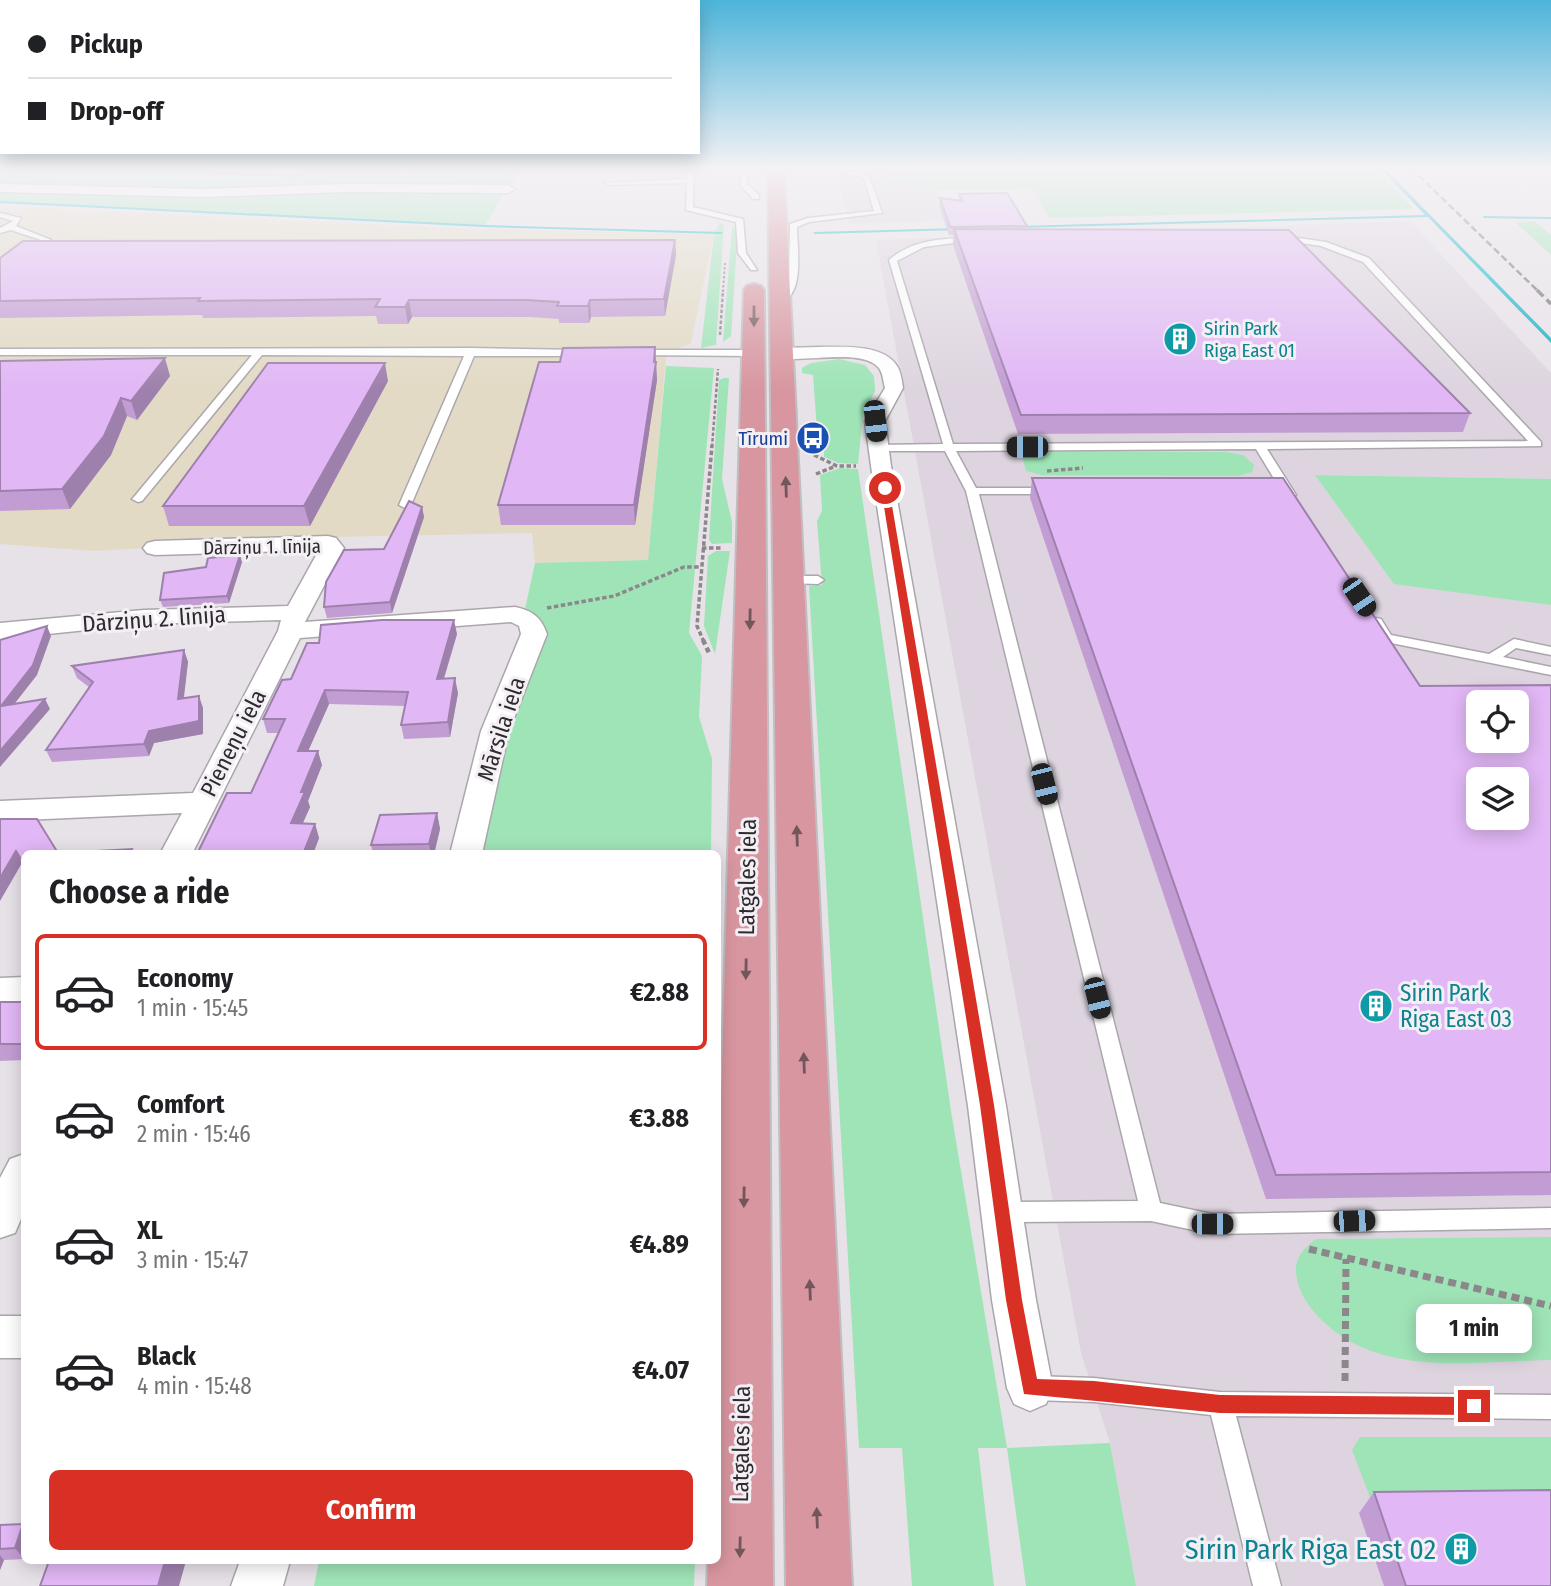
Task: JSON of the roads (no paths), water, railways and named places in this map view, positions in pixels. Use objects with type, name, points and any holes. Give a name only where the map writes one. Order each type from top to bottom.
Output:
[{"type":"highway","name":"Latgales iela","points":[[754,242],[754,268],[766,353],[804,580],[819,1586]]},
{"type":"highway","name":"Latgales iela","points":[[740,1586],[766,353],[780,299],[778,242]]},
{"type":"street","points":[[766,353],[862,354],[882,360],[889,367],[894,388],[875,421],[878,448],[987,1105],[1030,1388]]},
{"type":"street","name":"Dārziņu 1. līnija","points":[[155,548],[328,543],[332,548],[292,624]]},
{"type":"street","name":"Dārziņu 2. līnija","points":[[0,631],[144,617],[239,613],[282,612],[292,624],[515,614]]},
{"type":"street","name":"Mārsila iela","points":[[467,850],[495,731],[534,634],[530,622],[515,614]]},
{"type":"street","name":"Pieneņu iela","points":[[178,850],[292,624]]},
{"type":"street","points":[[0,811],[202,802]]},
{"type":"street","points":[[0,991],[21,990]]},
{"type":"street","points":[[0,1220],[21,1177]]},
{"type":"street","points":[[0,1337],[21,1337]]},
{"type":"street","points":[[257,1586],[264,1564]]},
{"type":"lane","points":[[741,242],[744,262],[754,268]]},
{"type":"lane","name":"Latgales iela","points":[[780,299],[789,292],[793,284],[793,242]]},
{"type":"lane","points":[[934,242],[912,246],[892,260],[949,448],[972,491],[1151,1211]]},
{"type":"lane","points":[[878,448],[1537,444],[1366,260],[1346,250],[1313,242]]},
{"type":"lane","points":[[0,269],[43,243],[57,243]]},
{"type":"lane","points":[[405,505],[471,351]]},
{"type":"lane","points":[[0,352],[592,353]]},
{"type":"lane","points":[[138,499],[260,352]]},
{"type":"lane","points":[[629,353],[766,353]]},
{"type":"lane","points":[[1260,446],[1294,500],[1269,490]]},
{"type":"lane","points":[[972,491],[1061,491]]},
{"type":"lane","points":[[1364,605],[1386,638],[1551,671]]},
{"type":"lane","points":[[1491,659],[1514,643],[1551,651]]},
{"type":"lane","points":[[1002,1212],[1151,1211],[1212,1224],[1551,1218]]},
{"type":"lane","points":[[1030,1388],[1094,1390],[1220,1404],[1551,1406]]},
{"type":"lane","points":[[1220,1404],[1267,1586]]},
{"type":"waterway","points":[[1454,242],[1551,341]]},
{"type":"railway","points":[[1487,242],[1539,292]]},
{"type":"railway","points":[[1539,292],[1551,304]]},
{"type":"place","name":"Sirin Park Riga East 01","points":[[1180,339]]},
{"type":"place","name":"Tīrumi","points":[[813,438]]},
{"type":"place","name":"Sirin Park Riga East 03","points":[[1376,1006]]},
{"type":"place","name":"Sirin Park Riga East 02","points":[[1461,1549]]}]
